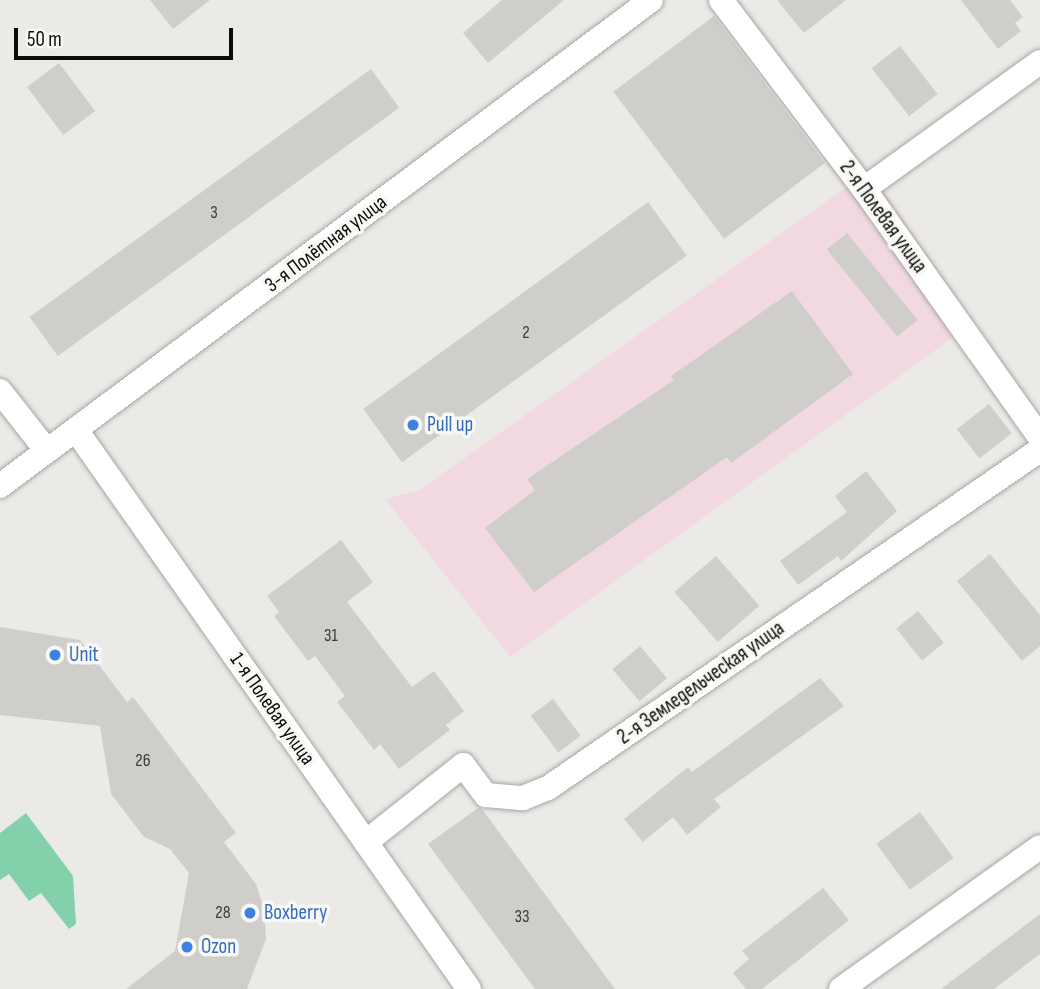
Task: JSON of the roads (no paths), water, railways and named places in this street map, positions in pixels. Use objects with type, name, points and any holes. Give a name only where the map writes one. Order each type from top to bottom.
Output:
[{"type":"street","name":"3-я Полётная улица","points":[[0,486],[651,0]]},
{"type":"street","name":"2-я Полевая улица","points":[[721,0],[864,189],[1040,438]]},
{"type":"street","points":[[864,189],[1040,62]]},
{"type":"street","points":[[0,391],[47,451]]},
{"type":"street","name":"1-я Полевая улица","points":[[76,430],[469,989]]},
{"type":"street","name":"2-я Земледельческая улица","points":[[366,842],[463,765],[486,795],[523,798],[548,788],[1040,450]]},
{"type":"street","points":[[841,989],[1040,847]]},
{"type":"place","name":"Pull up","points":[[413,425]]},
{"type":"place","name":"Unit","points":[[55,655]]},
{"type":"place","name":"Boxberry","points":[[250,913]]},
{"type":"place","name":"Ozon","points":[[187,947]]}]
